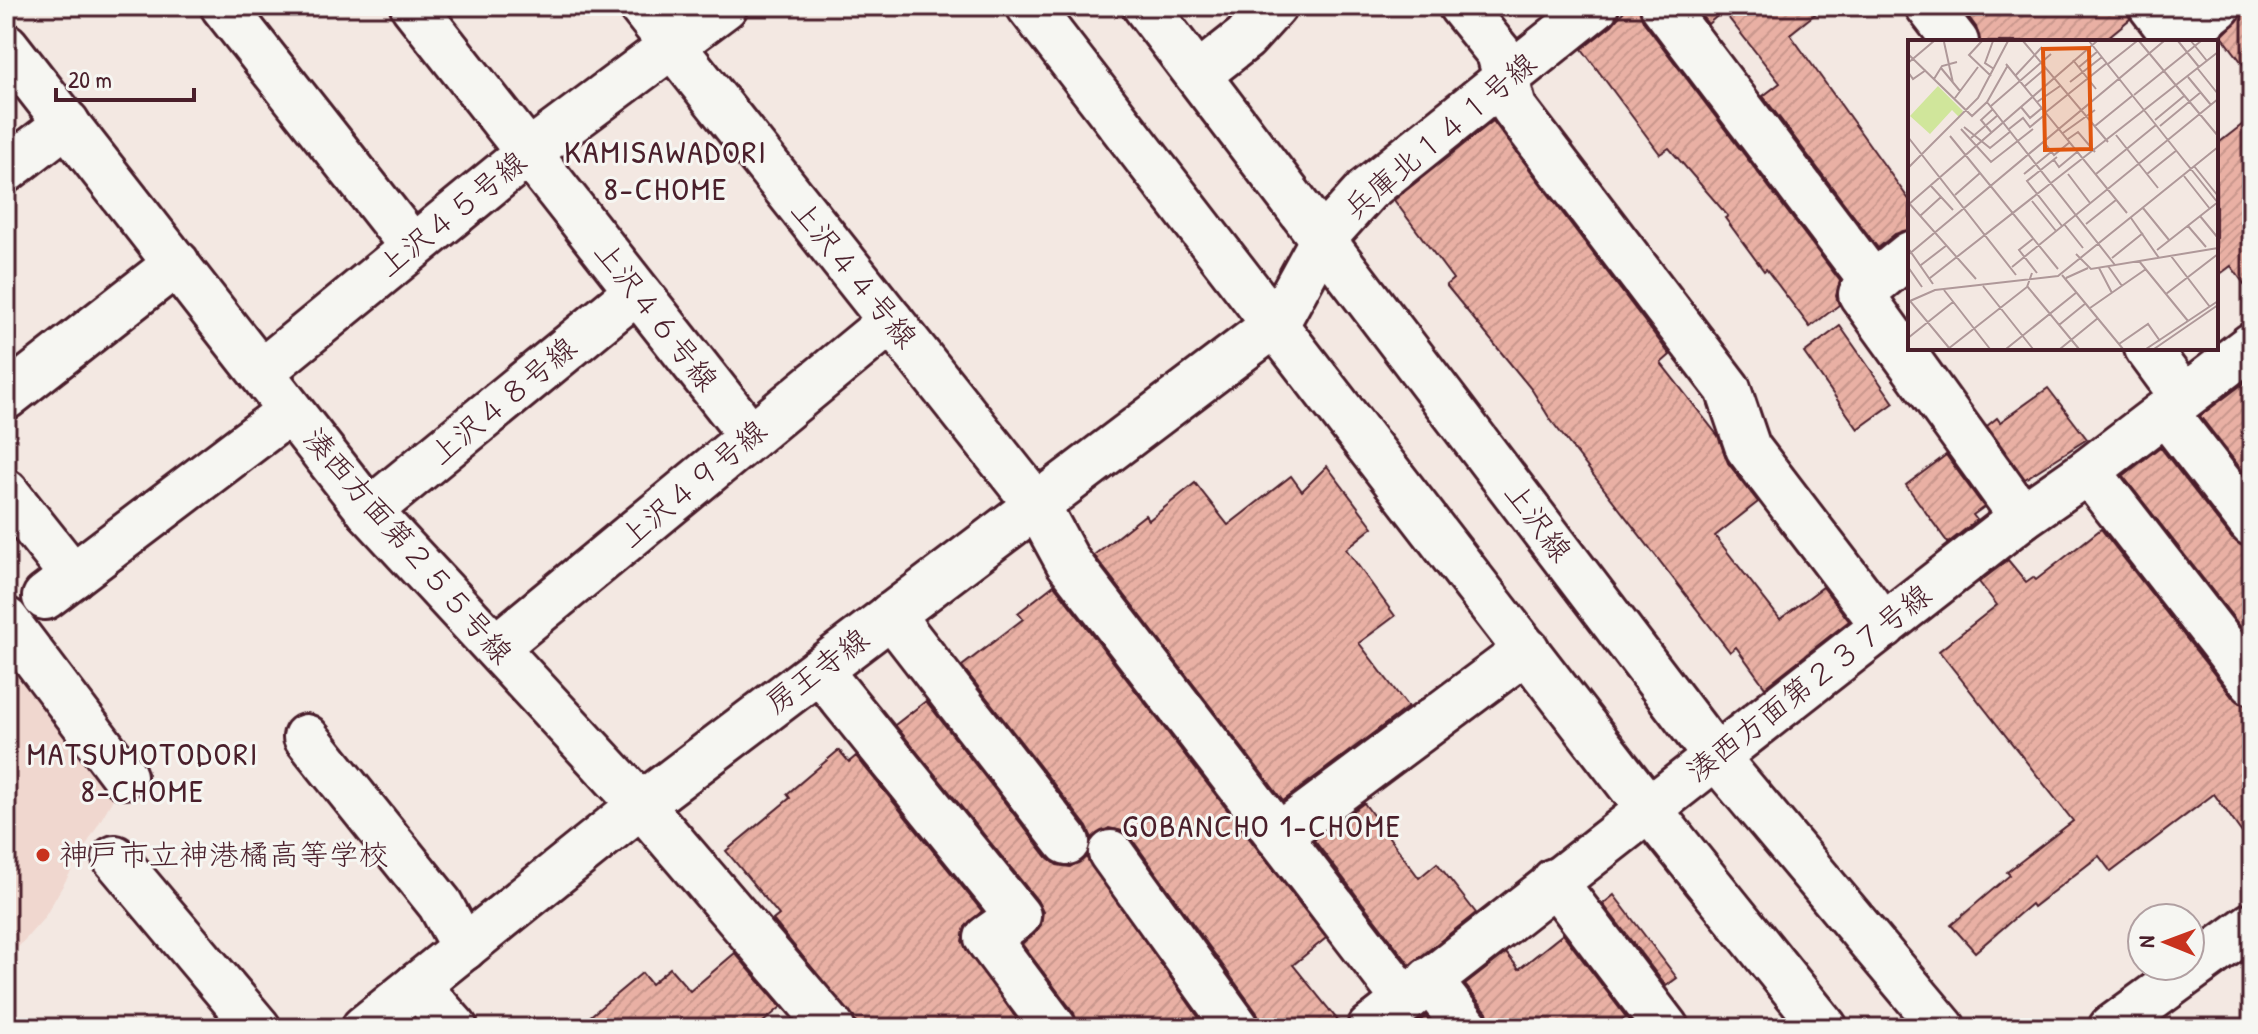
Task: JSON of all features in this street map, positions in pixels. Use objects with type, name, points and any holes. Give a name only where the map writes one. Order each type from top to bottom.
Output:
[{"type":"street","points":[[223,6],[412,246]]},
{"type":"street","name":"上沢４６号線","points":[[413,6],[751,436]]},
{"type":"street","name":"上沢４４号線","points":[[641,6],[1037,505],[1068,562],[1278,836],[1417,990],[1467,1028]]},
{"type":"street","name":"上沢４５号線","points":[[261,372],[528,153],[725,6]]},
{"type":"street","points":[[1029,6],[1277,323],[1647,807],[1825,1028]]},
{"type":"street","name":"上沢線","points":[[1145,6],[1716,757],[1943,1028]]},
{"type":"street","points":[[1198,75],[1245,38],[1274,6]]},
{"type":"street","points":[[1461,6],[1499,53],[1514,108],[1728,389],[1748,448],[1884,626]]},
{"type":"street","name":"兵庫北１４１号線","points":[[1277,323],[1323,239],[1367,190],[1596,6]]},
{"type":"street","points":[[1663,6],[1873,283]]},
{"type":"street","points":[[1928,6],[1954,40]]},
{"type":"street","points":[[2151,6],[2175,40]]},
{"type":"street","points":[[2177,40],[2219,6]]},
{"type":"street","name":"湊西方面第２５５号線","points":[[6,46],[369,511],[641,805],[832,1028]]},
{"type":"street","points":[[6,170],[67,123]]},
{"type":"street","points":[[1908,256],[1861,294],[2022,517]]},
{"type":"street","points":[[6,397],[177,263]]},
{"type":"street","name":"上沢４８号線","points":[[369,511],[636,292]]},
{"type":"street","name":"上沢４９号線","points":[[496,647],[891,321]]},
{"type":"street","name":"房王寺線","points":[[364,1028],[641,805],[1277,323]]},
{"type":"street","name":"湊西方面第２３７号線","points":[[1370,1028],[1647,807],[1716,757],[2022,517],[2088,471],[2252,345]]},
{"type":"street","points":[[2148,350],[2174,404],[2252,524]]},
{"type":"street","points":[[6,492],[59,587],[290,411]]},
{"type":"street","points":[[2088,471],[2252,682]]},
{"type":"street","points":[[891,615],[1067,842]]},
{"type":"street","points":[[6,620],[124,776]]},
{"type":"street","points":[[1278,836],[1527,650]]},
{"type":"street","points":[[819,670],[1018,916],[987,938],[1054,1028]]},
{"type":"street","points":[[306,737],[440,904],[464,948]]},
{"type":"street","points":[[1111,853],[1237,1028]]},
{"type":"street","points":[[115,858],[258,1028]]},
{"type":"street","points":[[1554,881],[1666,1028]]},
{"type":"street","points":[[2111,1028],[2252,925]]},
{"type":"street","points":[[417,985],[455,1028]]},
{"type":"shaded area","name":"神戸市立神港橘高等学校","points":[[6,647],[117,792],[44,918],[6,961]]},
{"type":"building","points":[[1628,6],[1639,6],[1643,21],[1840,281],[1836,296],[1839,305],[1810,327],[1766,269],[1764,271],[1725,218],[1728,216],[1669,148],[1660,154],[1582,49],[1612,25]]},
{"type":"building","points":[[1694,6],[1825,6],[1790,34],[1908,198],[1908,231],[1895,234],[1878,248],[1763,96],[1780,83],[1723,11],[1708,24]]},
{"type":"building","points":[[1973,6],[2127,6],[2130,19],[2104,40],[1979,40],[1976,27],[1965,12]]},
{"type":"building","points":[[2243,6],[2252,6],[2252,76],[2222,36],[2242,16]]},
{"type":"building","points":[[2252,117],[2252,295],[2231,266],[2218,276],[2218,143]]},
{"type":"building","points":[[1493,121],[1670,355],[1661,363],[1718,436],[1728,463],[1758,502],[1715,536],[1780,619],[1823,587],[1849,621],[1765,687],[1736,647],[1730,652],[1550,419],[1532,390],[1446,285],[1453,279],[1394,200]]},
{"type":"building","points":[[1840,326],[1894,403],[1858,429],[1804,353]]},
{"type":"building","points":[[2252,377],[2252,483],[2200,416]]},
{"type":"building","points":[[2048,388],[2087,439],[2025,479],[1987,426],[1997,418],[2000,422]]},
{"type":"building","points":[[2160,447],[2232,539],[2252,548],[2252,632],[2247,635],[2123,476]]},
{"type":"building","points":[[1946,455],[1984,507],[1973,515],[1977,520],[1948,543],[1906,485]]},
{"type":"building","points":[[1327,466],[1373,527],[1346,549],[1395,616],[1359,643],[1408,707],[1283,801],[1094,555],[1145,515],[1149,520],[1195,483],[1228,525],[1291,476],[1302,491]]},
{"type":"building","points":[[2101,529],[2232,697],[2252,706],[2252,847],[2214,794],[2111,872],[2099,856],[2033,907],[2031,904],[1975,952],[1951,925],[2010,875],[2007,872],[2073,821],[1939,651],[1997,605],[1979,582],[2008,560],[2026,582],[2033,577],[2036,580]]},
{"type":"building","points":[[1054,585],[1326,938],[1293,965],[1344,1028],[1262,1028],[1257,1013],[1131,838],[1122,831],[1109,828],[1092,838],[1087,827],[962,666],[1023,619],[1018,613]]},
{"type":"building","points":[[926,701],[1047,857],[1057,865],[1070,867],[1086,857],[1206,1028],[1078,1028],[1074,1013],[1022,944],[1041,925],[1043,912],[1037,900],[895,725]]},
{"type":"building","points":[[839,750],[849,762],[856,756],[982,911],[965,927],[962,941],[1023,1028],[861,1028],[773,920],[779,915],[726,851],[790,798],[787,794]]},
{"type":"building","points":[[1364,803],[1419,878],[1437,863],[1476,913],[1410,965],[1314,840]]},
{"type":"building","points":[[1614,895],[1677,978],[1666,986],[1603,904]]},
{"type":"building","points":[[1563,934],[1626,1017],[1611,1028],[1491,1028],[1487,1012],[1465,985],[1506,953],[1519,969]]},
{"type":"building","points":[[735,953],[781,1007],[756,1028],[576,1028],[642,973],[651,984],[670,968],[690,991]]},
{"type":"building","points":[[1426,1016],[1435,1028],[1411,1028]]},
{"type":"place","name":"神戸市立神港橘高等学校","points":[[43,855]]},
{"type":"district","name":"KAMISAWADORI 8-CHOME","points":[[666,170]]},
{"type":"district","name":"MATSUMOTODORI 8-CHOME","points":[[143,772]]},
{"type":"district","name":"GOBANCHO 1-CHOME","points":[[1262,826]]}]
